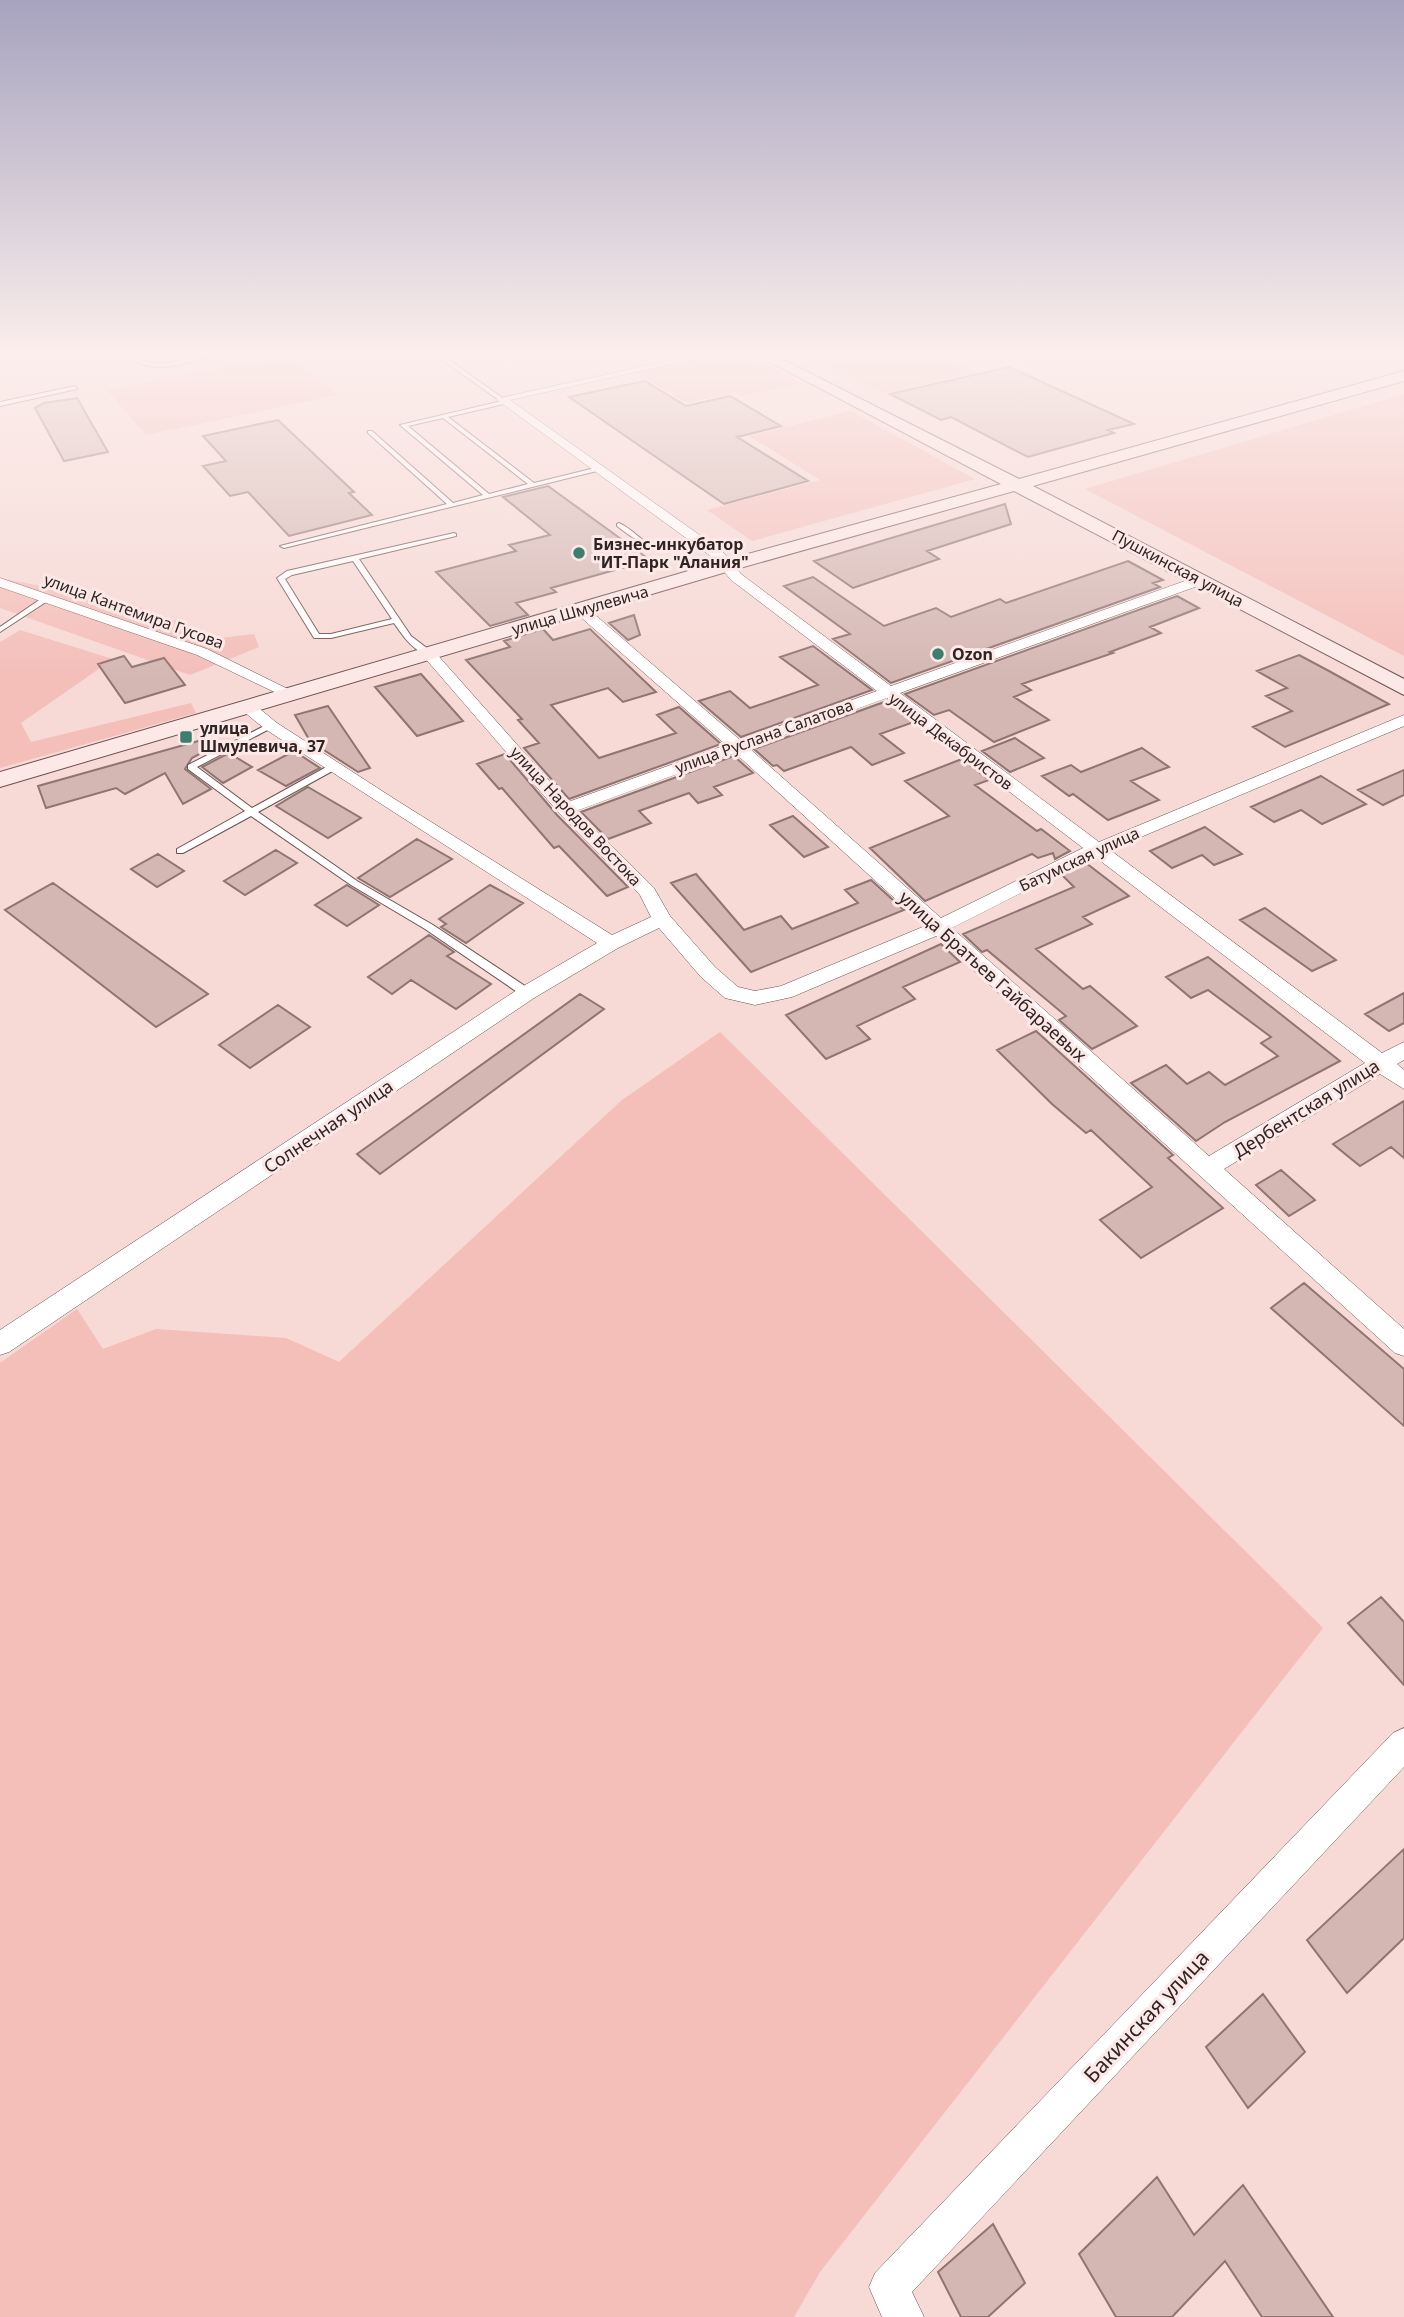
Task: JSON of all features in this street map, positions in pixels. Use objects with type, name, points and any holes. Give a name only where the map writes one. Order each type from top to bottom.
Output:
[{"type":"main road","name":"Пушкинская улица","points":[[975,463],[1404,688]]},
{"type":"main road","name":"улица Шмулевича","points":[[0,780],[726,566],[1102,463]]},
{"type":"street","name":"улица Декабристов","points":[[591,463],[700,541],[717,554],[726,566],[885,691],[1404,1081]]},
{"type":"street","name":"улица Руслана Салатова","points":[[565,809],[885,691],[1201,580]]},
{"type":"street","name":"улица Кантемира Гусова","points":[[0,582],[202,652],[292,695]]},
{"type":"street","name":"улица Братьев Гайбараевых","points":[[581,610],[738,747],[1404,1345]]},
{"type":"street","name":"улица Народов Востока","points":[[429,654],[565,809],[647,892],[662,919],[708,972],[732,993],[755,998]]},
{"type":"street","points":[[249,708],[333,767],[611,943]]},
{"type":"street","name":"Батумская улица","points":[[755,998],[785,992],[939,927],[1098,849],[1404,720]]},
{"type":"street","name":"Солнечная улица","points":[[0,1344],[527,993],[611,943],[662,919]]},
{"type":"street","name":"Дербентская улица","points":[[1208,1168],[1404,1049]]},
{"type":"street","name":"Бакинская улица","points":[[896,2302],[1401,1754]]},
{"type":"lane","points":[[405,463],[453,505]]},
{"type":"lane","points":[[448,463],[488,496]]},
{"type":"lane","points":[[505,463],[533,485]]},
{"type":"lane","points":[[284,546],[599,469]]},
{"type":"lane","points":[[619,525],[655,550],[664,551],[700,541]]},
{"type":"lane","points":[[397,620],[331,636],[317,636],[281,581],[284,575],[290,573],[454,535]]},
{"type":"lane","points":[[355,558],[408,638],[429,654]]},
{"type":"lane","points":[[0,630],[48,598]]},
{"type":"lane","points":[[271,726],[191,767],[354,883],[429,927],[527,993]]},
{"type":"lane","points":[[180,851],[333,767]]},
{"type":"shaded area","points":[[793,463],[946,463],[975,479],[752,541],[707,510],[820,480]]},
{"type":"shaded area","points":[[1172,463],[1404,463],[1404,656],[1085,489]]},
{"type":"shaded area","points":[[0,578],[129,603],[220,638],[254,634],[259,647],[190,675],[0,608]]},
{"type":"shaded area","points":[[20,630],[113,659],[21,723],[31,742],[191,703],[196,713],[0,768],[0,642]]},
{"type":"shaded area","points":[[720,1032],[1323,1628],[820,2272],[794,2317],[0,2317],[0,1363],[77,1309],[103,1349],[156,1329],[286,1338],[339,1362],[622,1100]]},
{"type":"building","points":[[216,463],[324,463],[354,492],[349,493],[372,515],[289,536],[248,492],[230,496],[203,466]]},
{"type":"building","points":[[665,463],[779,463],[808,481],[724,504]]},
{"type":"building","points":[[548,486],[650,560],[551,588],[556,592],[516,603],[528,615],[490,626],[436,572],[516,551],[509,545],[550,535],[503,497]]},
{"type":"building","points":[[1005,504],[1011,524],[927,551],[939,559],[853,588],[814,561]]},
{"type":"building","points":[[1128,561],[1163,580],[1153,583],[1160,587],[891,683],[833,639],[850,634],[784,586],[813,577],[884,626],[936,608],[951,617],[1000,599],[1006,603]]},
{"type":"building","points":[[1177,596],[1199,608],[1150,627],[1161,633],[1110,652],[1113,653],[1022,684],[1031,690],[1014,697],[1049,720],[994,742],[949,710],[934,715],[905,694]]},
{"type":"building","points":[[634,615],[640,635],[628,640],[609,623]]},
{"type":"building","points":[[543,629],[553,640],[590,629],[656,692],[623,702],[608,688],[551,705],[599,758],[676,733],[657,715],[679,707],[721,744],[569,799],[524,748],[539,743],[518,720],[522,719],[466,660],[510,647],[504,641]]},
{"type":"building","points":[[813,646],[872,690],[741,737],[699,701],[730,691],[750,708],[818,685],[780,657]]},
{"type":"building","points":[[1299,655],[1389,704],[1285,747],[1253,727],[1292,711],[1266,696],[1287,688],[1257,671]]},
{"type":"building","points":[[124,656],[132,667],[164,658],[185,685],[125,703],[98,664]]},
{"type":"building","points":[[421,674],[463,721],[417,736],[375,687]]},
{"type":"building","points":[[887,701],[914,722],[880,734],[904,753],[872,765],[851,747],[784,771],[777,765],[773,766],[754,749]]},
{"type":"building","points":[[328,706],[370,768],[358,772],[310,741],[295,715]]},
{"type":"building","points":[[209,738],[212,747],[192,758],[185,769],[211,789],[183,804],[165,773],[125,794],[116,788],[46,808],[38,786]]},
{"type":"building","points":[[1015,738],[1044,758],[1010,772],[982,751]]},
{"type":"building","points":[[1142,748],[1169,767],[1131,781],[1159,800],[1108,820],[1073,794],[1069,796],[1042,776],[1071,765],[1081,772]]},
{"type":"building","points":[[294,751],[320,768],[286,786],[258,770]]},
{"type":"building","points":[[229,753],[252,767],[223,783],[202,767]]},
{"type":"building","points":[[505,754],[557,815],[628,887],[607,896],[559,846],[554,848],[502,788],[499,789],[477,764]]},
{"type":"building","points":[[734,756],[753,773],[714,787],[722,795],[698,803],[689,793],[639,811],[651,823],[608,839],[581,812]]},
{"type":"building","points":[[962,759],[989,780],[975,785],[1037,831],[1041,829],[1070,851],[1055,859],[1053,853],[1038,858],[1032,854],[925,901],[870,848],[949,816],[905,781]]},
{"type":"building","points":[[1404,770],[1404,795],[1383,805],[1358,790]]},
{"type":"building","points":[[1321,776],[1366,804],[1322,824],[1301,810],[1274,822],[1251,807]]},
{"type":"building","points":[[308,787],[361,818],[328,838],[276,806]]},
{"type":"building","points":[[793,816],[828,847],[804,857],[770,825]]},
{"type":"building","points":[[1205,827],[1242,854],[1214,865],[1202,855],[1172,868],[1150,851]]},
{"type":"building","points":[[417,839],[452,859],[390,897],[358,878]]},
{"type":"building","points":[[276,850],[297,863],[245,895],[224,881]]},
{"type":"building","points":[[158,854],[184,871],[157,887],[131,869]]},
{"type":"building","points":[[1086,863],[1129,896],[1083,917],[1092,924],[1036,949],[1083,989],[1090,986],[1137,1026],[1092,1049],[1059,1020],[1066,1016],[987,950],[982,952],[963,934],[1074,887],[1062,875]]},
{"type":"building","points":[[696,874],[744,930],[781,916],[792,929],[848,907],[858,903],[845,890],[871,880],[904,910],[751,972],[671,883]]},
{"type":"building","points":[[53,883],[208,994],[156,1027],[5,910]]},
{"type":"building","points":[[347,885],[379,905],[347,926],[315,905]]},
{"type":"building","points":[[490,885],[523,903],[466,943],[441,927],[446,924],[439,919]]},
{"type":"building","points":[[1265,908],[1336,960],[1312,971],[1240,920]]},
{"type":"building","points":[[429,935],[454,952],[447,956],[491,984],[456,1009],[411,980],[392,994],[368,977]]},
{"type":"building","points":[[941,944],[960,962],[903,987],[915,999],[857,1026],[870,1039],[826,1059],[786,1015]]},
{"type":"building","points":[[1208,957],[1340,1061],[1225,1122],[1196,1141],[1131,1083],[1166,1065],[1187,1084],[1209,1072],[1225,1085],[1278,1056],[1261,1043],[1271,1037],[1208,990],[1191,998],[1166,977]]},
{"type":"building","points":[[1404,993],[1404,1023],[1389,1031],[1365,1014]]},
{"type":"building","points":[[580,994],[604,1009],[380,1174],[357,1154]]},
{"type":"building","points":[[278,1005],[310,1027],[250,1068],[219,1045]]},
{"type":"building","points":[[1036,1031],[1173,1155],[1168,1158],[1223,1208],[1141,1258],[1100,1220],[1152,1187],[1091,1130],[1086,1133],[1052,1104],[997,1050]]},
{"type":"building","points":[[1404,1101],[1404,1158],[1391,1147],[1360,1166],[1333,1144]]},
{"type":"building","points":[[1281,1170],[1315,1200],[1289,1216],[1256,1185]]},
{"type":"building","points":[[1304,1283],[1404,1369],[1404,1426],[1271,1308]]},
{"type":"building","points":[[1381,1597],[1404,1622],[1404,1685],[1348,1623]]},
{"type":"building","points":[[1404,1849],[1404,1938],[1347,1993],[1307,1940]]},
{"type":"building","points":[[1263,1994],[1305,2052],[1248,2108],[1206,2047]]},
{"type":"building","points":[[1157,2177],[1194,2235],[1243,2185],[1333,2317],[1262,2317],[1225,2261],[1172,2317],[1116,2317],[1079,2254]]},
{"type":"building","points":[[993,2224],[1025,2283],[988,2317],[961,2317],[938,2272]]},
{"type":"place","name":"Бизнес-инкубатор \"ИТ-Парк \"Алания\"","points":[[579,553]]},
{"type":"place","name":"Ozon","points":[[938,654]]},
{"type":"place","name":"улица Шмулевича, 37","points":[[186,737]]}]
